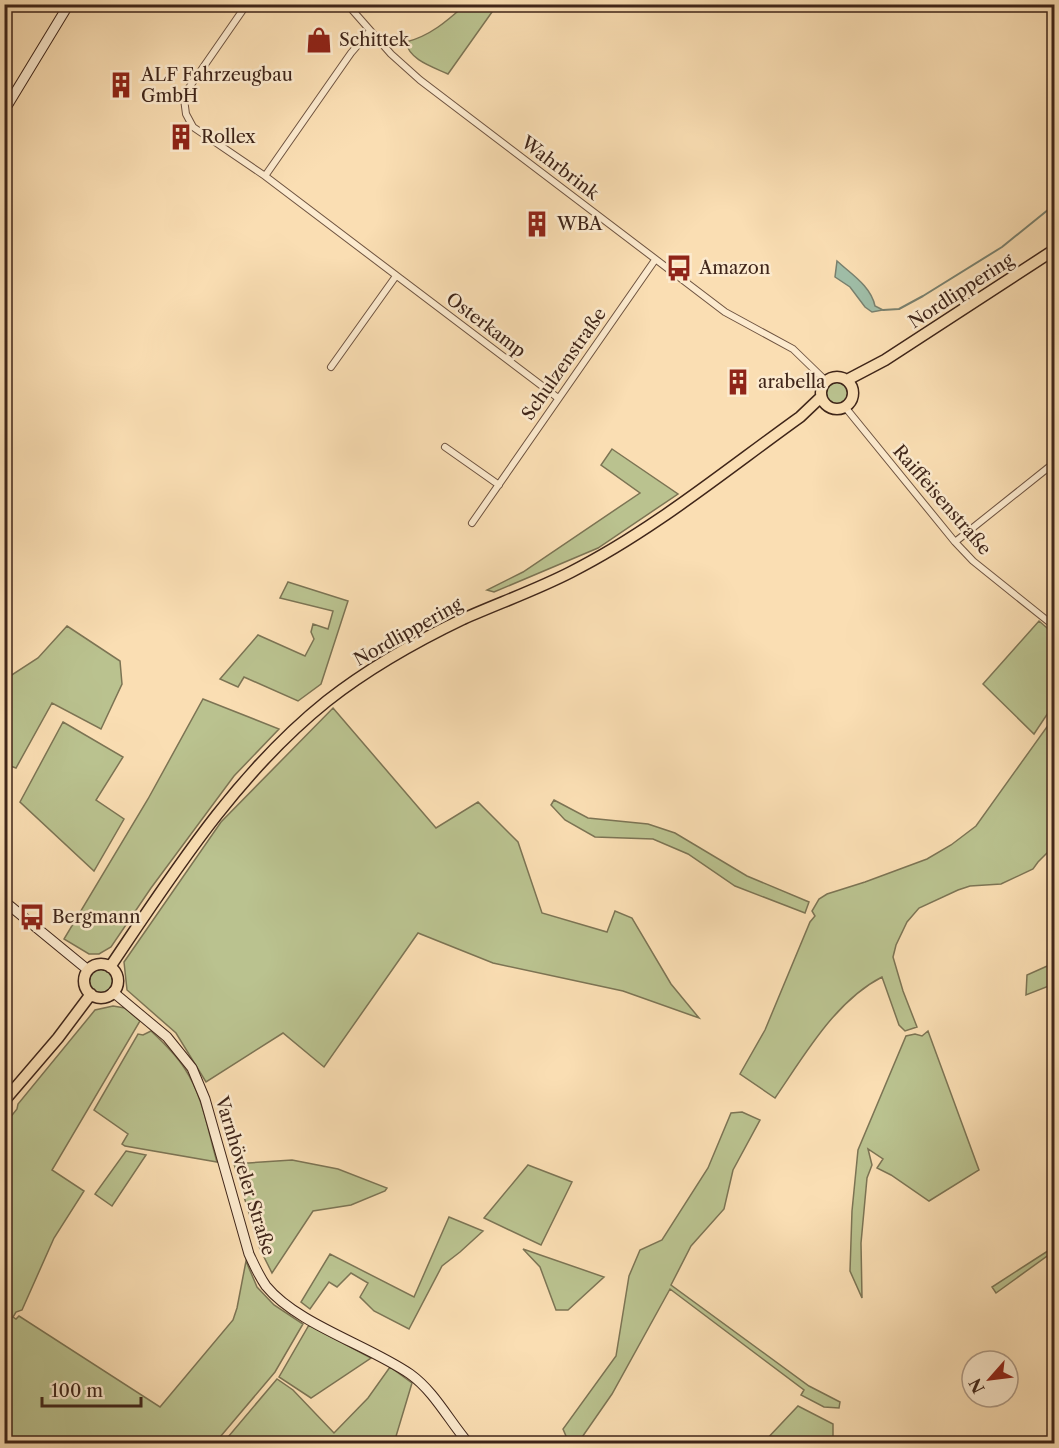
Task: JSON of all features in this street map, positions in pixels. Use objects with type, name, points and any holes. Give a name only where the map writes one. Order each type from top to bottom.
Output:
[{"type":"main road","name":"Nordlippering","points":[[850,384],[1054,250]]},
{"type":"main road","points":[[835,376],[850,384],[852,400],[845,407],[834,409],[824,402],[821,387],[825,381],[835,376]]},
{"type":"main road","name":"Nordlippering","points":[[110,967],[213,819],[268,755],[327,700],[385,660],[418,641],[555,579],[616,547],[824,402]]},
{"type":"main road","points":[[99,964],[110,967],[117,977],[117,985],[113,992],[103,998],[91,994],[84,985],[84,977],[88,970],[99,964]]},
{"type":"main road","points":[[4,1101],[58,1038],[91,994]]},
{"type":"street","points":[[5,108],[69,4]]},
{"type":"street","name":"Osterkamp","points":[[247,4],[186,92],[184,106],[194,127],[265,176],[558,398]]},
{"type":"street","name":"Wahrbrink","points":[[346,4],[391,54],[420,80],[737,320],[793,349],[825,381]]},
{"type":"street","points":[[265,176],[351,53],[370,31]]},
{"type":"street","name":"Schulzenstraße","points":[[472,524],[656,260]]},
{"type":"street","points":[[331,367],[396,276]]},
{"type":"street","name":"Raiffeisenstraße","points":[[845,407],[973,561],[1054,626]]},
{"type":"street","points":[[446,447],[499,485]]},
{"type":"street","points":[[955,542],[1054,463]]},
{"type":"street","points":[[4,901],[88,970]]},
{"type":"street","name":"Varnhöveler Straße","points":[[113,992],[167,1036],[192,1068],[205,1099],[249,1254],[266,1285],[276,1297],[301,1314],[410,1374],[431,1394],[469,1443]]},
{"type":"shaded area","points":[[465,5],[497,5],[448,74],[422,62],[412,54],[406,42],[430,32]]},
{"type":"shaded area","points":[[837,261],[865,286],[875,306],[883,310],[872,312],[865,307],[850,287],[835,277]]},
{"type":"shaded area","points":[[837,379],[846,383],[850,392],[846,401],[837,405],[828,401],[824,392],[828,383]]},
{"type":"shaded area","points":[[612,449],[678,494],[598,548],[494,592],[487,590],[523,572],[640,493],[601,465]]},
{"type":"shaded area","points":[[288,582],[348,601],[321,684],[298,701],[244,677],[238,687],[220,679],[258,635],[305,656],[314,639],[311,632],[313,624],[328,629],[333,611],[280,598]]},
{"type":"shaded area","points":[[1039,621],[1054,634],[1054,704],[1034,734],[983,684]]},
{"type":"shaded area","points":[[67,626],[120,661],[122,684],[101,729],[52,703],[16,768],[5,764],[5,682],[7,678],[38,658]]},
{"type":"shaded area","points":[[203,699],[279,729],[234,776],[151,888],[111,947],[99,954],[89,954],[64,939],[148,799]]},
{"type":"shaded area","points":[[333,708],[436,828],[478,802],[518,842],[542,913],[607,932],[615,911],[632,918],[671,984],[699,1018],[623,991],[493,963],[418,933],[324,1067],[283,1033],[206,1082],[176,1033],[127,990],[124,962],[221,822]]},
{"type":"shaded area","points":[[1054,717],[1054,846],[1033,869],[1001,884],[970,886],[919,908],[907,922],[896,945],[893,957],[917,1027],[905,1031],[899,1025],[882,977],[865,987],[835,1015],[775,1098],[740,1074],[765,1030],[810,922],[815,916],[812,911],[819,899],[827,894],[927,859],[976,826]]},
{"type":"shaded area","points":[[63,722],[123,757],[96,800],[124,819],[94,871],[20,802]]},
{"type":"shaded area","points":[[554,800],[588,818],[648,824],[675,833],[747,876],[809,902],[805,913],[735,886],[688,854],[653,839],[595,837],[565,820],[551,805]]},
{"type":"shaded area","points":[[1054,963],[1054,984],[1026,995],[1027,975]]},
{"type":"shaded area","points":[[101,968],[110,972],[114,981],[110,990],[101,994],[92,990],[88,981],[92,972]]},
{"type":"shaded area","points":[[113,1006],[125,1008],[140,1021],[52,1170],[84,1191],[54,1238],[22,1310],[16,1312],[13,1317],[16,1319],[19,1316],[160,1407],[233,1320],[246,1261],[257,1287],[274,1305],[303,1324],[275,1372],[215,1443],[5,1443],[5,1124],[17,1109],[18,1104],[95,1010]]},
{"type":"shaded area","points":[[151,1031],[174,1054],[191,1080],[201,1102],[217,1162],[125,1146],[122,1144],[128,1134],[94,1110],[138,1034],[143,1035]]},
{"type":"shaded area","points":[[928,1031],[979,1170],[929,1201],[877,1168],[883,1159],[868,1149],[872,1165],[867,1178],[861,1243],[862,1298],[850,1271],[852,1211],[858,1150],[906,1036],[915,1034],[922,1036]]},
{"type":"shaded area","points":[[742,1112],[760,1120],[733,1170],[724,1209],[691,1246],[671,1285],[809,1386],[840,1402],[839,1408],[824,1407],[801,1395],[804,1390],[670,1289],[612,1394],[578,1443],[569,1443],[563,1429],[616,1356],[629,1276],[640,1250],[662,1240],[708,1168],[731,1113]]},
{"type":"shaded area","points":[[126,1151],[146,1155],[112,1206],[95,1194]]},
{"type":"shaded area","points":[[292,1160],[338,1169],[387,1188],[385,1191],[351,1205],[313,1211],[272,1273],[260,1249],[234,1164]]},
{"type":"shaded area","points":[[528,1165],[572,1182],[541,1245],[484,1218]]},
{"type":"shaded area","points":[[449,1217],[483,1231],[442,1266],[409,1329],[374,1311],[360,1297],[368,1283],[351,1273],[337,1287],[329,1282],[310,1309],[301,1302],[330,1254],[414,1297]]},
{"type":"shaded area","points":[[1054,1247],[1054,1251],[996,1293],[992,1287]]},
{"type":"shaded area","points":[[523,1249],[604,1277],[568,1310],[556,1310],[540,1267]]},
{"type":"shaded area","points":[[309,1325],[371,1358],[311,1398],[279,1377]]},
{"type":"shaded area","points":[[390,1367],[412,1383],[394,1443],[223,1443],[277,1379],[293,1390],[334,1433],[368,1398]]},
{"type":"shaded area","points":[[798,1406],[833,1424],[833,1443],[763,1443]]},
{"type":"waterway","points":[[883,310],[899,309],[923,296],[1002,247],[1054,205]]},
{"type":"place","name":"Schittek","points":[[319,40]]},
{"type":"place","name":"ALF Fahrzeugbau GmbH","points":[[121,85]]},
{"type":"place","name":"Rollex","points":[[181,137]]},
{"type":"place","name":"WBA","points":[[537,224]]},
{"type":"place","name":"Amazon","points":[[679,268]]},
{"type":"place","name":"arabella","points":[[738,382]]},
{"type":"place","name":"Bergmann","points":[[32,917]]}]
